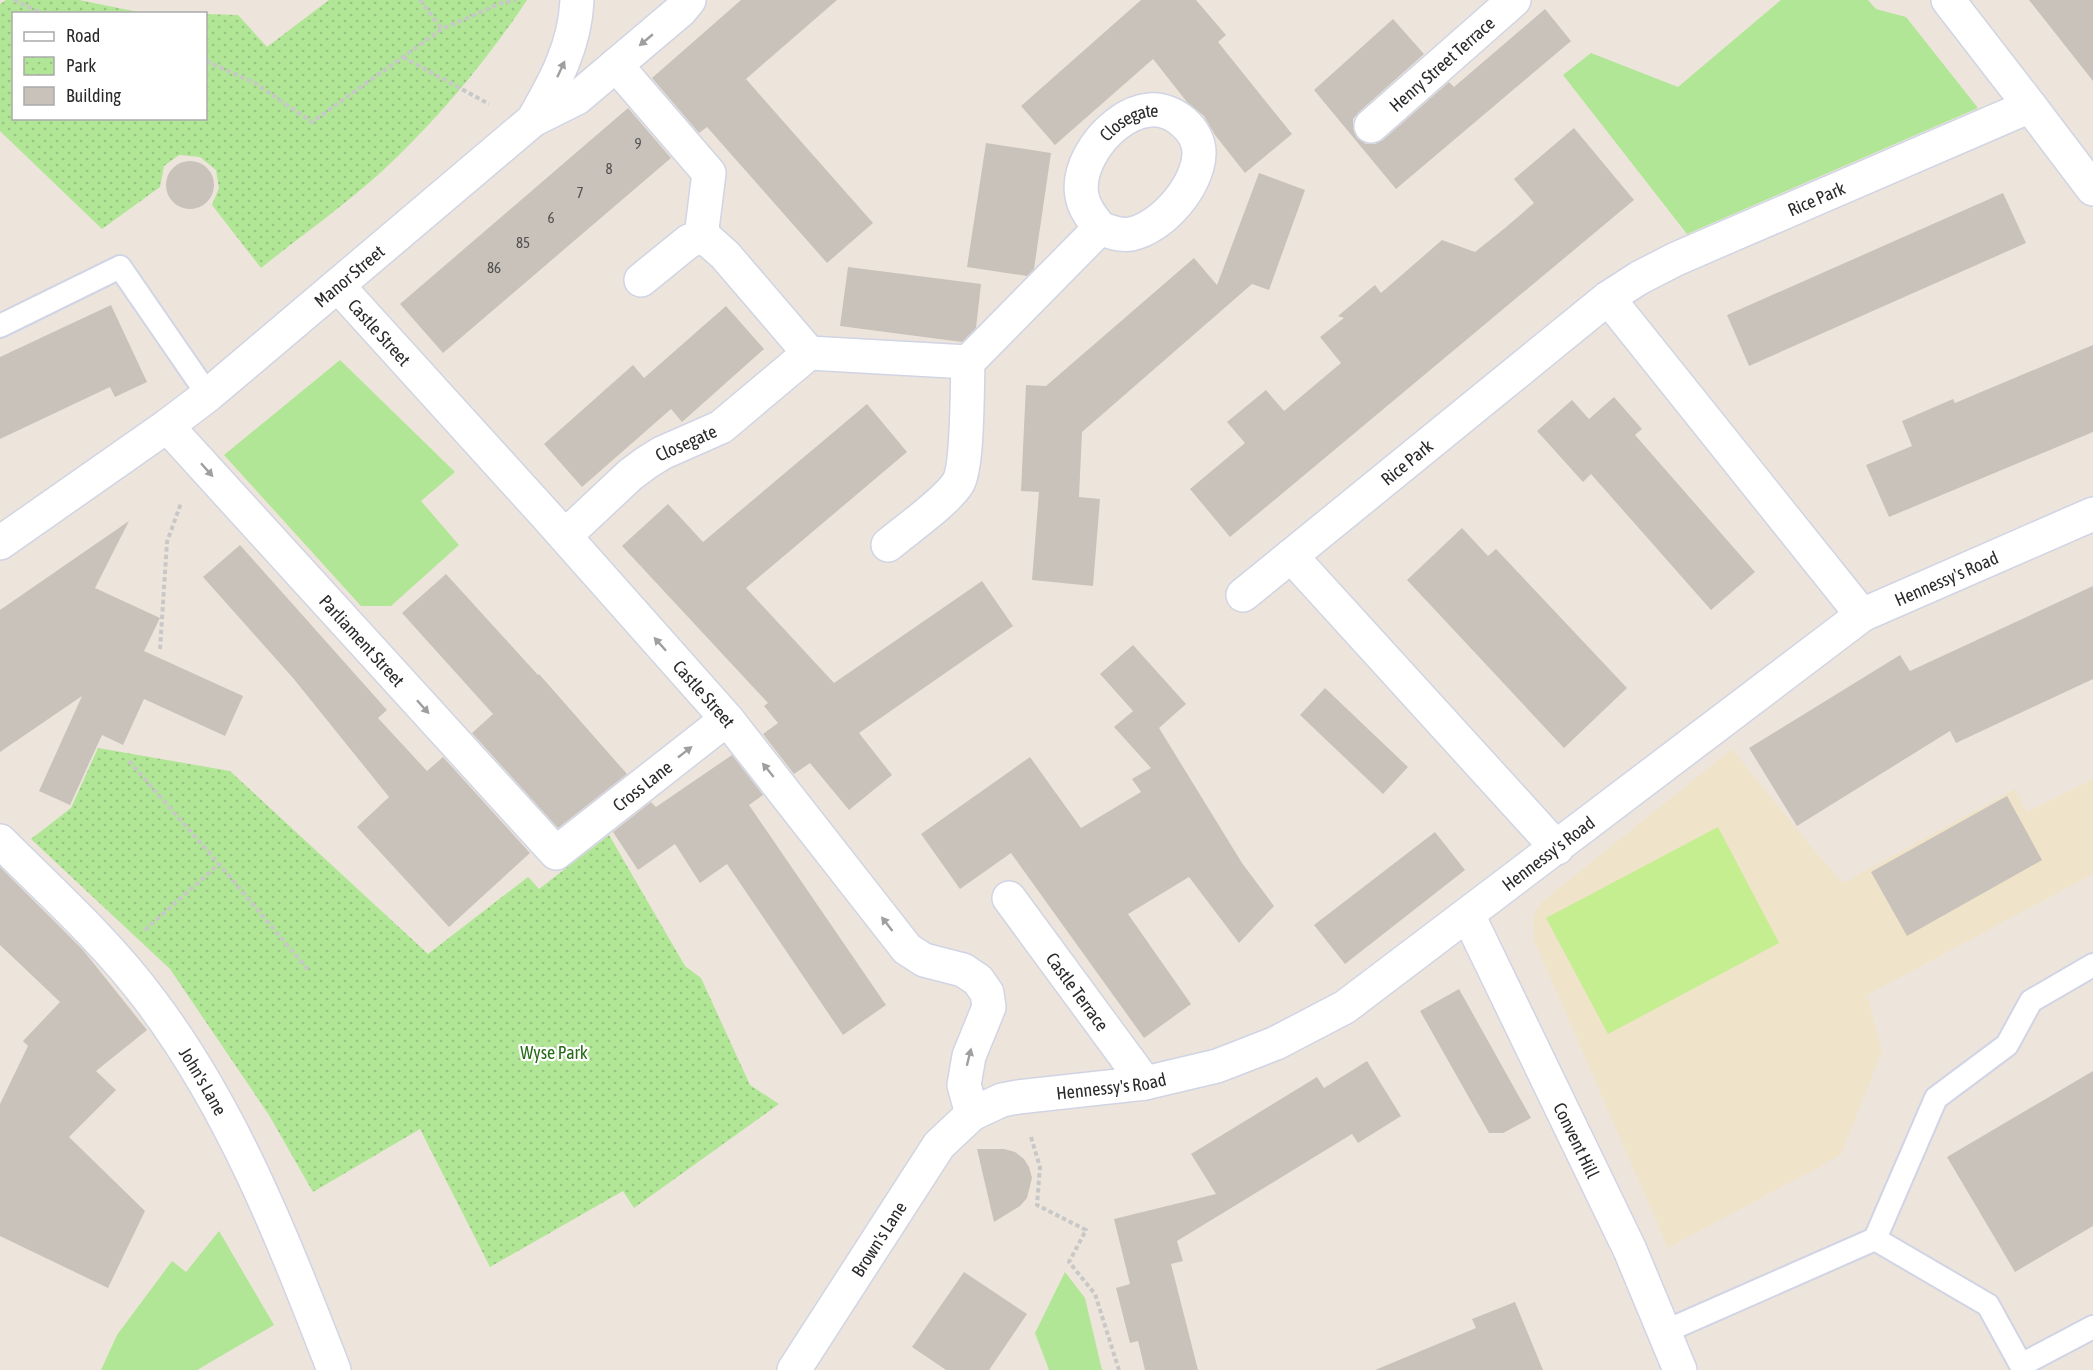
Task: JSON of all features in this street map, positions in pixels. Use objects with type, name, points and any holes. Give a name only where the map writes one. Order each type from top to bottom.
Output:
[{"type":"street","points":[[532,120],[563,65],[573,33],[577,0]]},
{"type":"street","name":"Manor Street","points":[[0,543],[208,395],[532,120],[577,98],[680,11],[688,0]]},
{"type":"street","name":"Henry Street Terrace","points":[[1371,126],[1514,0]]},
{"type":"street","points":[[1948,0],[2093,189]]},
{"type":"street","points":[[616,65],[709,173],[701,237]]},
{"type":"street","name":"Rice Park","points":[[1243,595],[1608,298],[1639,278],[1676,259],[2030,106]]},
{"type":"street","points":[[888,545],[952,491],[961,478],[968,362],[1100,228]]},
{"type":"street","points":[[641,280],[682,247],[701,237],[712,241],[809,353],[968,362]]},
{"type":"street","name":"Castle Street","points":[[338,286],[727,719],[907,949],[924,960],[963,970],[978,981],[987,993],[989,1007],[969,1056],[964,1086],[972,1114]]},
{"type":"street","points":[[1608,298],[1862,615]]},
{"type":"street","name":"Closegate","points":[[565,536],[646,463],[662,453],[708,434],[733,418],[809,353]]},
{"type":"street","name":"Parliament Street","points":[[167,426],[556,853]]},
{"type":"street","name":"Hennessy's Road","points":[[972,1114],[1002,1100],[1018,1096],[1145,1083],[1217,1066],[1276,1044],[1345,1007],[1862,615],[2093,514]]},
{"type":"street","points":[[1291,556],[1557,848]]},
{"type":"street","name":"Cross Lane","points":[[556,853],[727,719]]},
{"type":"street","name":"John's Lane","points":[[0,841],[96,934],[151,1000],[176,1036],[243,1152],[334,1370]]},
{"type":"street","name":"Castle Terrace","points":[[1009,898],[1145,1083]]},
{"type":"street","name":"Convent Hill","points":[[1468,915],[1630,1250],[1680,1370]]},
{"type":"street","name":"Brown's Lane","points":[[794,1370],[939,1145],[972,1114]]},
{"type":"lane","points":[[0,326],[120,267],[208,395]]},
{"type":"lane","points":[[1664,1332],[1875,1239],[1936,1098],[2007,1045],[2031,1001],[2093,965]]},
{"type":"lane","points":[[1875,1239],[1988,1305],[2021,1365],[2093,1327]]},
{"type":"path","points":[[14,0],[38,12]]},
{"type":"path","points":[[420,0],[442,29]]},
{"type":"path","points":[[207,61],[255,83],[312,122],[442,29],[501,3],[516,0]]},
{"type":"path","points":[[403,57],[494,106]]},
{"type":"path","points":[[160,650],[167,542],[185,492],[206,469]]},
{"type":"path","points":[[129,761],[309,970]]},
{"type":"path","points":[[115,956],[219,864]]},
{"type":"path","points":[[1031,1135],[1040,1167],[1037,1205],[1086,1230],[1069,1262],[1095,1294],[1119,1370]]},
{"type":"shaded area","points":[[1732,749],[1843,883],[2015,789],[2027,812],[2093,779],[2093,874],[1867,995],[1882,1051],[1841,1155],[1668,1248],[1534,940],[1533,916],[1543,901]]},
{"type":"green space","points":[[6,0],[79,0],[138,12],[12,12],[12,120],[207,120],[207,14],[238,15],[267,47],[329,0],[527,0],[483,61],[417,137],[366,185],[261,268],[212,205],[219,188],[216,170],[200,157],[179,155],[164,166],[160,187],[102,229],[0,131],[0,4]]},
{"type":"green space","points":[[1781,0],[1868,0],[1876,9],[1906,17],[1978,108],[1687,234],[1563,75],[1591,53],[1678,87]]},
{"type":"green space","points":[[340,360],[455,472],[421,501],[459,545],[391,606],[361,606],[224,455]]},
{"type":"green space","name":"Wyse Park","points":[[98,748],[230,771],[428,954],[528,877],[539,889],[609,835],[685,966],[701,978],[750,1085],[779,1104],[634,1208],[623,1191],[490,1267],[420,1129],[313,1192],[269,1115],[170,969],[31,839],[71,808]]},
{"type":"green space","points":[[1718,827],[1779,943],[1608,1034],[1546,918]]},
{"type":"green space","points":[[219,1231],[274,1325],[197,1370],[101,1370],[117,1335],[172,1261],[186,1272]]},
{"type":"green space","points":[[1065,1272],[1085,1298],[1102,1370],[1049,1370],[1035,1333]]},
{"type":"building","points":[[741,0],[837,0],[746,79],[873,223],[827,263],[707,127],[699,133],[652,78]]},
{"type":"building","points":[[1141,0],[1196,0],[1226,35],[1218,42],[1292,134],[1245,173],[1215,135],[1204,116],[1187,102],[1153,59],[1055,145],[1021,106]]},
{"type":"building","points":[[2029,0],[2093,0],[2093,81]]},
{"type":"building","points":[[1545,9],[1571,41],[1396,189],[1314,90],[1393,19],[1424,54],[1353,119],[1353,129],[1357,138],[1366,144],[1375,144],[1383,140],[1449,82],[1454,87]]},
{"type":"building","points":[[628,108],[671,158],[443,353],[400,304]]},
{"type":"building","points":[[1574,128],[1634,200],[1230,537],[1190,489],[1245,443],[1227,422],[1266,390],[1284,411],[1341,363],[1320,337],[1344,318],[1338,316],[1375,285],[1381,293],[1442,240],[1475,252],[1505,228],[1534,203],[1514,179]]},
{"type":"building","points":[[986,143],[1051,153],[1034,269],[1027,276],[967,267]]},
{"type":"building","points":[[185,161],[195,161],[210,171],[214,185],[213,194],[204,205],[195,209],[185,209],[170,199],[166,190],[166,180],[176,165]]},
{"type":"building","points":[[1259,173],[1305,190],[1269,290],[1252,284],[1082,432],[1079,497],[1100,499],[1093,586],[1032,580],[1039,492],[1021,491],[1026,385],[1046,386],[1194,258],[1217,285]]},
{"type":"building","points":[[2003,193],[2026,243],[1749,366],[1727,315]]},
{"type":"building","points":[[848,267],[981,284],[976,328],[962,342],[840,326]]},
{"type":"building","points":[[111,305],[147,382],[115,397],[110,387],[0,439],[0,357]]},
{"type":"building","points":[[726,306],[764,349],[682,422],[671,409],[582,487],[544,444],[633,365],[644,378]]},
{"type":"building","points":[[2093,345],[2093,432],[1889,517],[1866,465],[1912,446],[1902,421],[1953,399],[1955,403]]},
{"type":"building","points":[[1614,397],[1642,429],[1635,435],[1755,572],[1711,610],[1591,474],[1583,482],[1537,431],[1572,400],[1589,419]]},
{"type":"building","points":[[867,404],[907,452],[746,588],[834,683],[982,581],[1013,626],[859,733],[892,775],[849,810],[810,763],[794,774],[763,734],[778,723],[764,706],[768,703],[622,546],[668,504],[703,542]]},
{"type":"building","points":[[129,521],[95,588],[160,618],[144,651],[243,696],[225,736],[144,699],[123,745],[102,735],[70,805],[39,791],[82,696],[0,752],[0,610]]},
{"type":"building","points":[[1462,528],[1488,556],[1496,549],[1627,688],[1564,748],[1407,580]]},
{"type":"building","points":[[240,545],[387,710],[378,718],[427,771],[443,757],[530,853],[449,927],[357,827],[389,797],[293,678],[203,577]]},
{"type":"building","points":[[446,574],[539,674],[627,774],[558,828],[472,733],[493,714],[402,613]]},
{"type":"building","points":[[2093,586],[2093,679],[1956,743],[1950,731],[1797,826],[1749,748],[1900,655],[1910,671]]},
{"type":"building","points":[[1133,645],[1186,704],[1159,728],[1242,863],[1274,906],[1239,943],[1189,877],[1128,914],[1191,1004],[1144,1038],[1011,853],[960,889],[921,834],[1030,757],[1081,828],[1141,792],[1132,779],[1151,768],[1114,727],[1133,711],[1100,674]]},
{"type":"building","points":[[1325,688],[1408,767],[1383,794],[1300,715]]},
{"type":"building","points":[[732,755],[763,795],[749,805],[886,1005],[843,1035],[727,864],[700,883],[675,844],[638,870],[613,832],[651,802],[656,807]]},
{"type":"building","points":[[2007,796],[2042,860],[1907,936],[1871,872]]},
{"type":"building","points":[[1435,832],[1465,870],[1345,964],[1314,925]]},
{"type":"building","points":[[0,867],[83,950],[147,1030],[96,1071],[116,1090],[69,1137],[145,1211],[108,1288],[0,1236],[0,1104],[28,1046],[23,1041],[60,1002],[0,945]]},
{"type":"building","points":[[1459,989],[1531,1118],[1503,1133],[1489,1133],[1420,1011]]},
{"type":"building","points":[[1367,1061],[1401,1116],[1358,1143],[1352,1134],[1177,1241],[1183,1261],[1171,1264],[1198,1370],[1145,1370],[1138,1341],[1130,1343],[1116,1288],[1130,1284],[1114,1219],[1216,1194],[1191,1154],[1317,1077],[1324,1088]]},
{"type":"building","points":[[2093,1071],[2093,1226],[2015,1272],[1947,1157]]},
{"type":"building","points":[[977,1149],[1004,1149],[1015,1152],[1024,1159],[1032,1178],[1027,1198],[1020,1206],[994,1222]]},
{"type":"building","points":[[964,1272],[1027,1314],[989,1370],[946,1370],[912,1347]]},
{"type":"building","points":[[1515,1302],[1543,1370],[1375,1370],[1476,1328],[1472,1319]]}]
